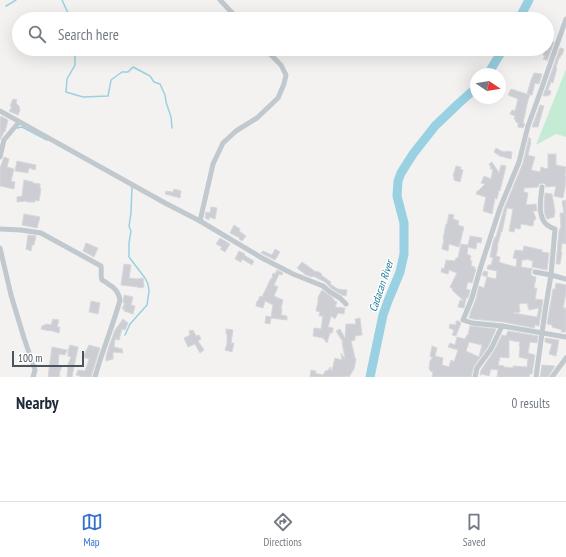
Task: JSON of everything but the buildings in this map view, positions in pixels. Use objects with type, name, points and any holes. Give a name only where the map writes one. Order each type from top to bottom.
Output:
[{"type":"street","points":[[220,0],[231,12]]},
{"type":"street","points":[[554,53],[566,19]]},
{"type":"street","points":[[200,221],[213,164],[223,143],[236,131],[257,118],[278,98],[286,75],[281,65],[272,56]]},
{"type":"street","points":[[553,56],[528,126],[519,162],[500,208],[472,298],[463,320],[472,323],[502,326],[566,337]]},
{"type":"street","points":[[0,110],[19,122],[200,221],[262,258],[293,274],[323,286],[346,304]]},
{"type":"street","points":[[0,157],[4,140],[19,122]]},
{"type":"street","points":[[536,377],[551,275],[555,229],[546,224],[543,219],[540,203],[542,188]]},
{"type":"street","points":[[0,228],[42,233],[100,266],[102,270],[102,280],[112,286],[120,296],[113,323],[100,358],[95,377]]},
{"type":"street","points":[[0,248],[1,258],[11,295],[35,370],[33,377]]},
{"type":"street","points":[[535,272],[566,279]]},
{"type":"street","points":[[475,377],[477,368],[491,349],[502,326]]},
{"type":"street","points":[[552,377],[566,358]]},
{"type":"green space","points":[[566,69],[566,137],[556,134],[536,145]]},
{"type":"waterway","points":[[6,6],[16,0]]},
{"type":"waterway","points":[[62,0],[68,12]]},
{"type":"waterway","name":"Cadacan River","points":[[523,12],[529,0]]},
{"type":"waterway","points":[[75,56],[75,65],[67,79],[66,92],[83,97],[108,96],[111,80],[122,72],[128,72],[133,67],[150,76],[154,82],[160,84],[165,95],[171,117],[172,128]]},
{"type":"waterway","name":"Cadacan River","points":[[492,68],[499,56]]},
{"type":"waterway","name":"Cadacan River","points":[[370,377],[383,315],[400,272],[404,254],[404,223],[397,196],[398,181],[401,173],[413,154],[435,126],[470,93]]},
{"type":"waterway","points":[[17,128],[22,127],[47,140]]},
{"type":"waterway","points":[[125,335],[130,324],[147,305],[149,291],[145,278],[129,257],[131,231],[129,226],[132,186]]}]
